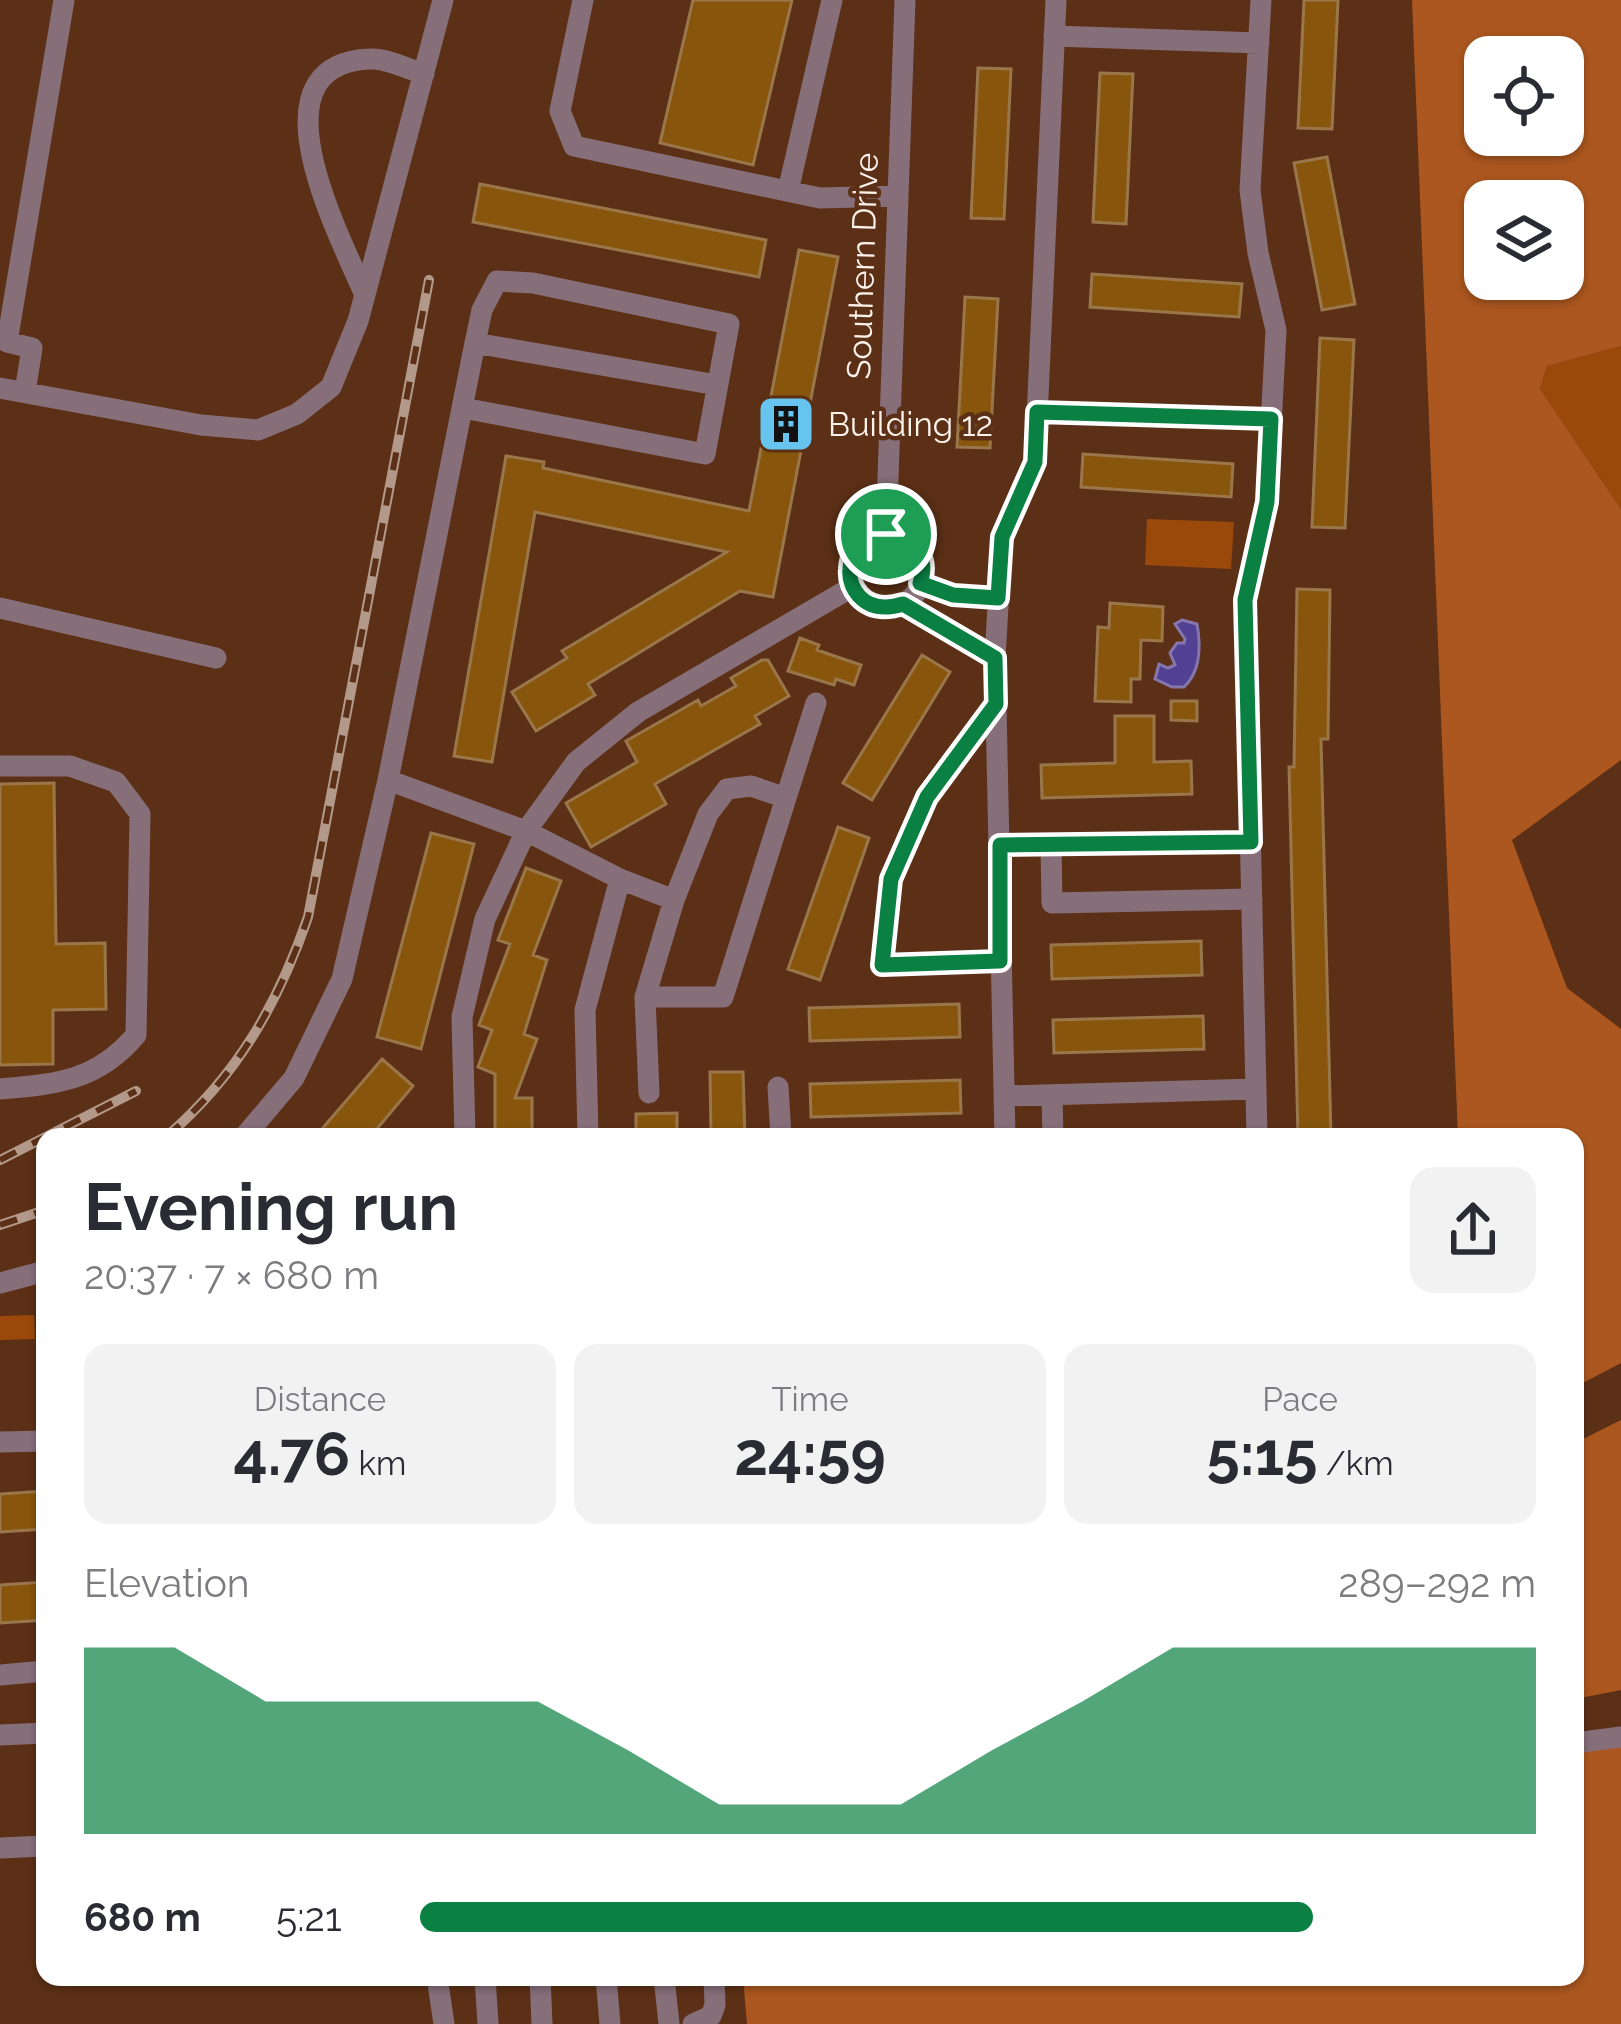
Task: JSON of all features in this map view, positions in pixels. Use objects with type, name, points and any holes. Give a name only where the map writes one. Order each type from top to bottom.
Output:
[{"type":"street","points":[[25,392],[32,348],[7,342],[64,0]]},
{"type":"street","points":[[0,388],[202,425],[257,430],[297,414],[331,388],[365,296],[443,0]]},
{"type":"street","points":[[583,0],[560,111],[574,146],[820,198],[898,196]]},
{"type":"street","points":[[788,191],[832,0]]},
{"type":"street","name":"Southern Drive","points":[[886,534],[905,0]]},
{"type":"street","points":[[1005,1128],[995,658],[1002,537],[1035,462],[1055,0]]},
{"type":"street","points":[[1257,1128],[1245,600],[1267,502],[1276,330],[1258,253],[1250,190],[1261,0]]},
{"type":"street","points":[[1054,36],[1258,44]]},
{"type":"street","points":[[365,296],[319,186],[305,131],[314,89],[334,67],[372,58],[424,74]]},
{"type":"street","points":[[252,1128],[294,1078],[342,979],[388,780],[482,310],[497,281],[533,283],[729,324],[705,454],[463,408]]},
{"type":"street","points":[[475,343],[717,385]]},
{"type":"street","points":[[1037,412],[1271,419]]},
{"type":"street","points":[[886,534],[898,536],[918,551],[920,583],[903,604],[880,608],[859,597],[850,562],[863,542],[886,534]]},
{"type":"street","points":[[920,583],[953,595],[998,598]]},
{"type":"street","points":[[465,1128],[462,1017],[485,920],[526,831],[576,762],[638,712],[853,587]]},
{"type":"street","points":[[903,604],[995,658]]},
{"type":"street","points":[[0,608],[216,658]]},
{"type":"street","points":[[645,997],[723,997],[816,704]]},
{"type":"street","points":[[996,704],[927,797],[891,879],[882,965],[1000,961]]},
{"type":"street","points":[[0,766],[70,766],[101,776],[116,782],[140,814],[136,1035],[118,1055],[66,1084],[0,1089]]},
{"type":"street","points":[[388,780],[526,831],[620,880],[674,900]]},
{"type":"street","points":[[649,1094],[645,997],[674,900],[708,814],[727,789],[751,786],[786,798]]},
{"type":"street","points":[[1000,845],[1251,842]]},
{"type":"street","points":[[1052,845],[1052,902],[1252,899]]},
{"type":"street","points":[[588,1128],[585,1010],[620,880]]},
{"type":"street","points":[[778,1087],[780,1128]]},
{"type":"street","points":[[1004,1096],[1256,1089]]},
{"type":"street","points":[[1052,1095],[1053,1128]]},
{"type":"street","points":[[0,1283],[36,1273]]},
{"type":"street","points":[[0,1442],[36,1441]]},
{"type":"street","points":[[0,1675],[36,1672]]},
{"type":"street","points":[[0,1736],[36,1733]]},
{"type":"street","points":[[1584,1742],[1621,1737]]},
{"type":"street","points":[[0,1848],[36,1850]]},
{"type":"street","points":[[438,1986],[444,2024]]},
{"type":"street","points":[[486,1986],[488,2024]]},
{"type":"street","points":[[540,1986],[542,2024]]},
{"type":"street","points":[[607,1986],[610,2024]]},
{"type":"street","points":[[665,1986],[669,2024]]},
{"type":"street","points":[[692,2024],[711,2016],[716,2005],[715,1986]]},
{"type":"shaded area","points":[[1412,0],[1621,0],[1621,346],[1547,366],[1540,389],[1621,509],[1621,760],[1512,840],[1567,988],[1621,1029],[1621,1363],[1584,1382],[1584,1128],[1458,1128]]},
{"type":"shaded area","points":[[1621,346],[1621,509],[1540,389],[1547,366]]},
{"type":"shaded area","points":[[1147,519],[1234,522],[1231,569],[1145,565]]},
{"type":"shaded area","points":[[1182,620],[1197,624],[1198,658],[1184,687],[1172,687],[1155,679],[1159,664],[1175,665],[1170,653],[1177,643],[1184,643],[1175,624]]},
{"type":"shaded area","points":[[34,1315],[35,1339],[0,1340],[0,1316]]},
{"type":"shaded area","points":[[1621,1420],[1621,1690],[1584,1697],[1584,1438]]},
{"type":"shaded area","points":[[1621,1737],[1621,2024],[747,2024],[744,1986],[1584,1986],[1584,1742]]},
{"type":"building","points":[[693,0],[792,0],[753,165],[660,143]]},
{"type":"building","points":[[1304,0],[1338,0],[1332,129],[1298,128]]},
{"type":"building","points":[[978,68],[1011,69],[1004,219],[971,218]]},
{"type":"building","points":[[1100,73],[1133,74],[1126,224],[1093,222]]},
{"type":"building","points":[[1327,157],[1355,304],[1322,310],[1294,163]]},
{"type":"building","points":[[480,184],[766,240],[759,277],[473,222]]},
{"type":"building","points":[[799,250],[838,257],[773,597],[740,591],[588,684],[595,695],[536,731],[512,692],[567,658],[562,651],[727,552],[535,512],[492,762],[454,756],[506,456],[749,511]]},
{"type":"building","points":[[1092,274],[1242,284],[1239,317],[1090,307]]},
{"type":"building","points":[[965,297],[998,299],[990,448],[957,447]]},
{"type":"building","points":[[1320,338],[1354,340],[1345,528],[1312,527]]},
{"type":"building","points":[[1083,454],[1233,464],[1231,497],[1081,487]]},
{"type":"building","points":[[1297,589],[1330,590],[1328,739],[1321,739],[1331,1128],[1298,1128],[1289,767],[1294,767]]},
{"type":"building","points":[[1110,603],[1163,607],[1162,641],[1141,640],[1140,679],[1131,679],[1131,702],[1095,701],[1098,627],[1109,628]]},
{"type":"building","points":[[800,638],[819,645],[817,650],[861,665],[854,685],[836,679],[834,685],[788,671]]},
{"type":"building","points":[[922,655],[950,672],[872,800],[843,783]]},
{"type":"building","points":[[768,660],[789,696],[755,716],[760,724],[655,784],[666,804],[591,847],[566,803],[637,762],[626,741],[698,700],[701,706],[736,686],[731,678]]},
{"type":"building","points":[[1171,701],[1197,701],[1197,721],[1171,720]]},
{"type":"building","points":[[1115,716],[1154,716],[1154,762],[1191,761],[1192,794],[1042,798],[1041,765],[1115,763]]},
{"type":"building","points":[[54,783],[56,944],[105,943],[106,1009],[53,1010],[53,1064],[0,1065],[0,784]]},
{"type":"building","points":[[838,827],[869,838],[820,980],[788,969]]},
{"type":"building","points":[[431,833],[474,844],[421,1049],[377,1037]]},
{"type":"building","points":[[526,868],[561,881],[533,955],[547,960],[524,1034],[537,1039],[515,1098],[532,1098],[532,1128],[495,1128],[495,1074],[478,1067],[492,1030],[479,1025],[510,944],[498,940]]},
{"type":"building","points":[[1201,941],[1202,975],[1052,979],[1051,945]]},
{"type":"building","points":[[959,1004],[960,1037],[810,1041],[809,1008]]},
{"type":"building","points":[[1203,1016],[1204,1049],[1054,1053],[1053,1020]]},
{"type":"building","points":[[382,1059],[413,1086],[378,1128],[323,1128]]},
{"type":"building","points":[[710,1072],[743,1072],[745,1128],[711,1128]]},
{"type":"building","points":[[960,1080],[961,1113],[811,1117],[810,1084]]},
{"type":"building","points":[[677,1113],[677,1128],[636,1128],[636,1114]]},
{"type":"building","points":[[36,1492],[36,1530],[0,1532],[0,1494]]},
{"type":"building","points":[[36,1583],[36,1621],[0,1623],[0,1585]]},
{"type":"railway","points":[[176,1128],[214,1089],[252,1037],[283,980],[308,917],[429,280]]},
{"type":"railway","points":[[63,1128],[136,1091]]},
{"type":"railway","points":[[0,1160],[36,1142]]},
{"type":"railway","points":[[0,1225],[36,1213]]},
{"type":"place","name":"Building 12","points":[[786,424]]},
{"type":"route","points":[[1037,412],[1271,419],[1267,502],[1245,600],[1251,842],[1000,845],[1000,961],[882,965],[891,879],[927,797],[996,704],[995,658],[903,604],[880,608],[859,597],[849,575],[850,562],[863,542],[886,534],[898,536],[918,551],[920,583],[953,595],[998,598],[1002,537],[1035,462],[1037,412]]}]
